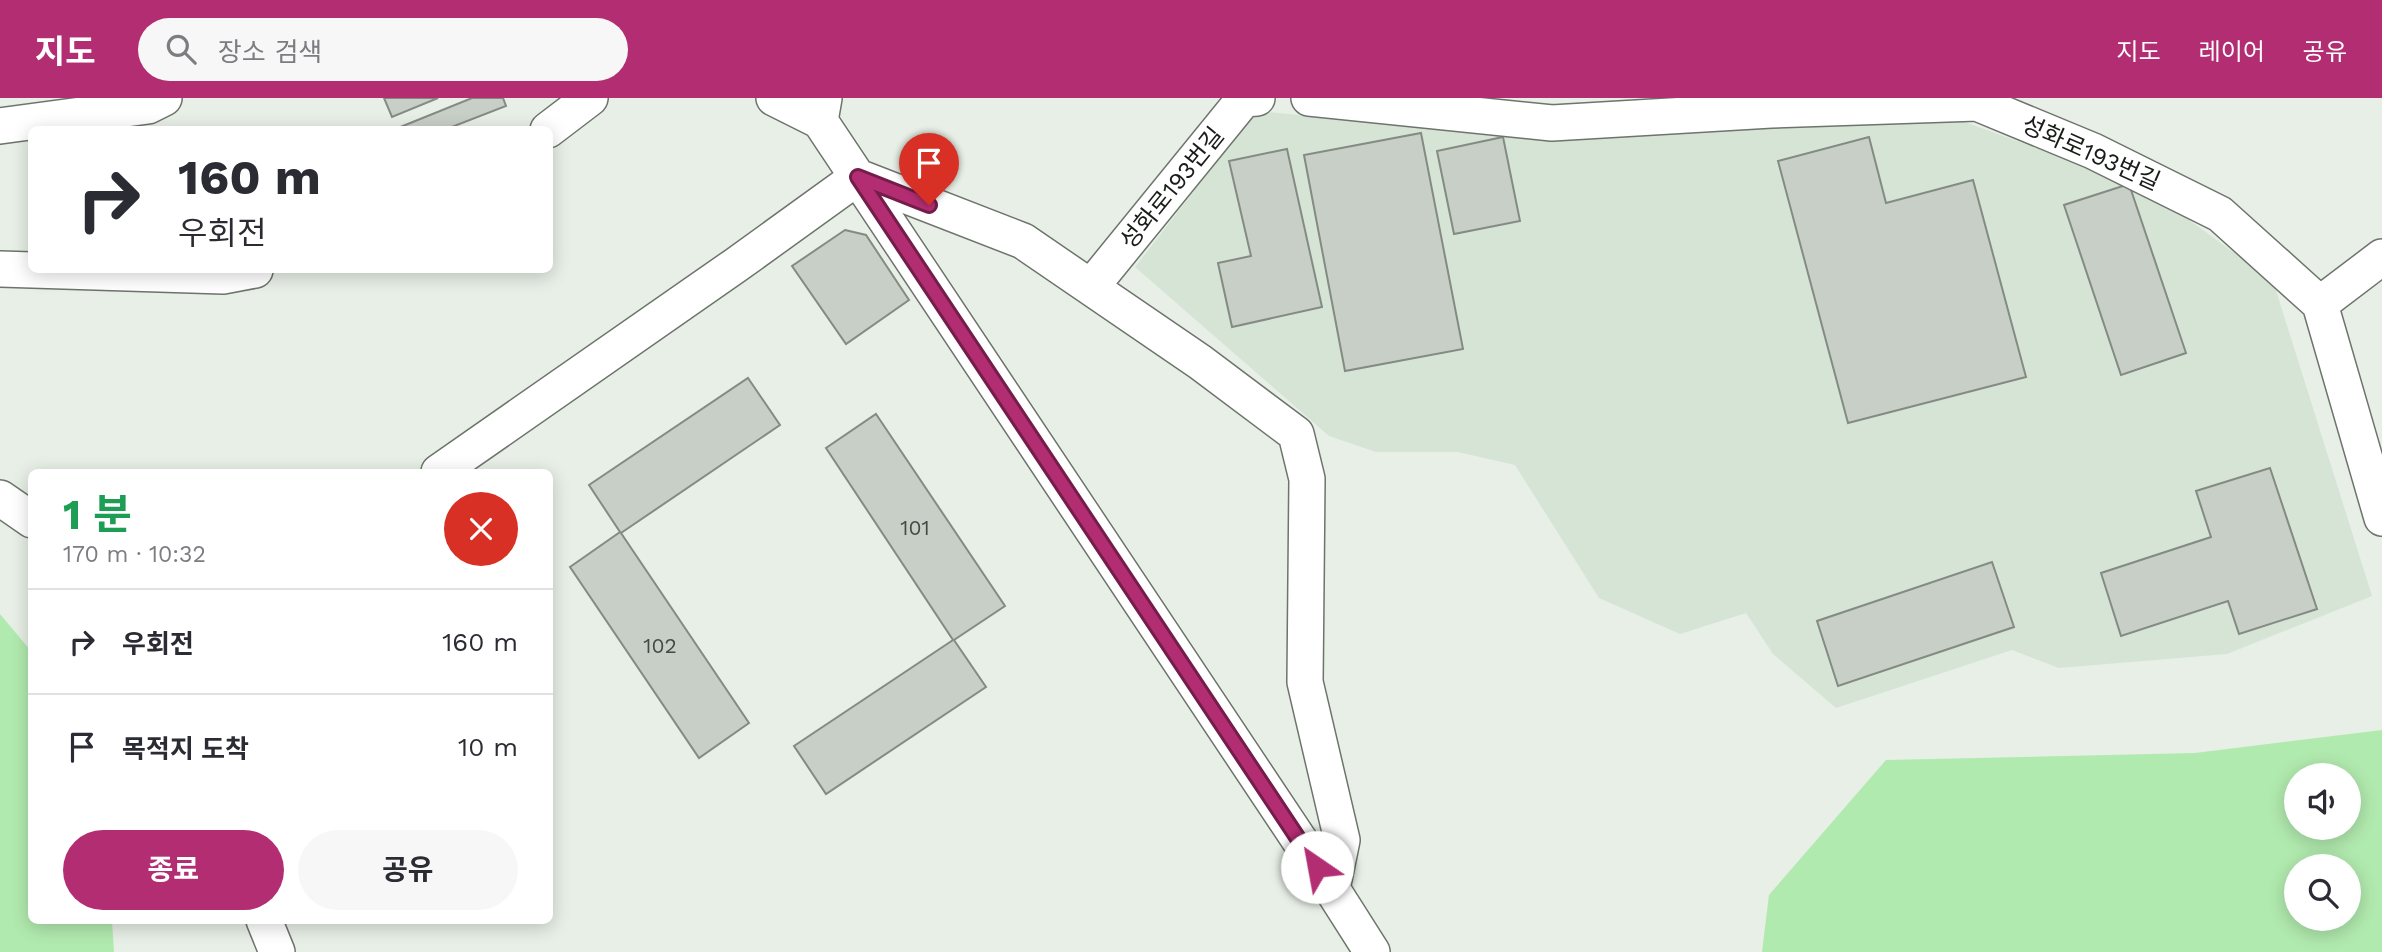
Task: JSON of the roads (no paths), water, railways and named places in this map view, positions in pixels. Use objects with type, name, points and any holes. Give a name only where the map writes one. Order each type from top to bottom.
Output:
[{"type":"street","points":[[553,126],[590,98]]},
{"type":"street","points":[[774,98],[822,110],[858,177],[1372,952]]},
{"type":"street","name":"성화로193번길","points":[[1091,287],[1244,100],[1257,98]]},
{"type":"street","name":"성화로193번길","points":[[1309,98],[1552,122],[1771,110],[1977,103],[2093,151],[2221,214],[2320,304]]},
{"type":"street","points":[[0,126],[155,111]]},
{"type":"street","points":[[858,177],[1023,241],[1200,362],[1296,434],[1307,479],[1305,682],[1342,840],[1332,890]]},
{"type":"street","points":[[443,469],[858,177]]},
{"type":"street","points":[[2382,257],[2320,304],[2382,518]]},
{"type":"street","points":[[0,270],[28,271]]},
{"type":"street","points":[[112,273],[223,276],[236,273]]},
{"type":"street","points":[[0,498],[28,517]]},
{"type":"street","points":[[266,924],[276,952]]}]
